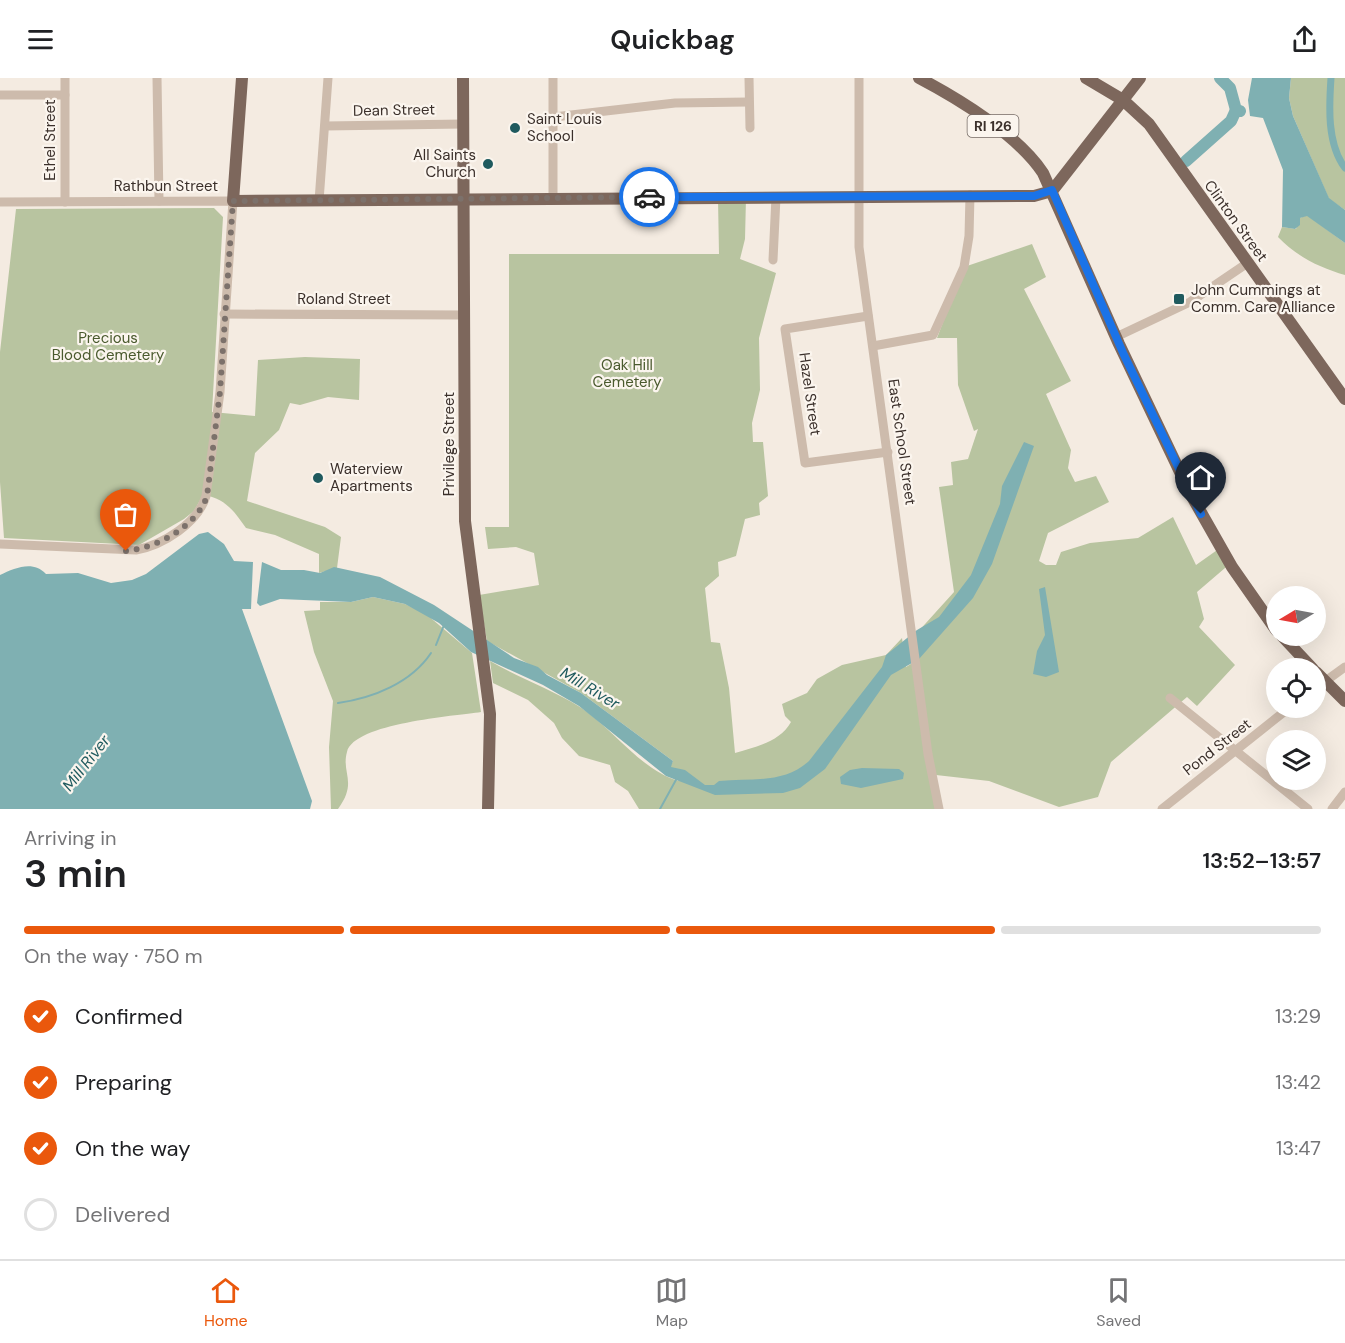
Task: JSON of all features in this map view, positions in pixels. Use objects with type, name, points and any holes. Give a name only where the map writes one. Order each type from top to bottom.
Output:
[{"type":"main road","points":[[233,201],[242,78]]},
{"type":"main road","name":"Privilege Street","points":[[463,78],[465,521],[491,738],[488,809]]},
{"type":"main road","name":"RI 126","points":[[919,78],[948,95],[1014,142],[1037,164],[1052,190]]},
{"type":"main road","name":"Clinton Street","points":[[1086,78],[1123,100],[1149,124],[1345,399]]},
{"type":"main road","points":[[1140,78],[1052,190],[1116,337],[1201,514],[1232,567],[1266,616]]},
{"type":"main road","name":"Rathbun Street","points":[[233,201],[1034,196],[1052,190]]},
{"type":"main road","points":[[1291,646],[1301,658]]},
{"type":"main road","points":[[1326,685],[1345,701]]},
{"type":"street","name":"Ethel Street","points":[[65,78],[65,202]]},
{"type":"street","points":[[157,78],[159,201]]},
{"type":"street","points":[[319,201],[328,78]]},
{"type":"street","points":[[553,78],[553,199]]},
{"type":"street","points":[[749,78],[750,128]]},
{"type":"street","name":"East School Street","points":[[859,78],[859,247],[928,754],[939,809]]},
{"type":"street","points":[[0,96],[65,96]]},
{"type":"street","points":[[554,117],[675,103],[748,102]]},
{"type":"street","name":"Dean Street","points":[[325,126],[463,124]]},
{"type":"street","points":[[873,346],[933,335],[964,267],[969,236],[970,195]]},
{"type":"street","points":[[773,260],[776,197]]},
{"type":"street","points":[[0,544],[126,551],[144,549],[190,521],[202,509],[207,496],[220,392],[233,201]]},
{"type":"street","name":"Rathbun Street","points":[[0,202],[233,201]]},
{"type":"street","points":[[1116,337],[1190,302],[1249,262]]},
{"type":"street","name":"Roland Street","points":[[225,314],[464,315]]},
{"type":"street","name":"Hazel Street","points":[[868,316],[785,329],[804,463],[888,452]]},
{"type":"street","points":[[1326,674],[1345,667]]},
{"type":"street","points":[[1170,698],[1308,809]]},
{"type":"street","name":"Pond Street","points":[[1162,809],[1277,718]]},
{"type":"street","points":[[1332,809],[1345,792]]},
{"type":"green space","points":[[1291,78],[1345,78],[1345,210],[1329,199],[1293,116],[1289,98]]},
{"type":"green space","name":"Oak Hill Cemetery","points":[[746,198],[745,239],[740,259],[776,273],[759,338],[760,390],[752,423],[753,442],[763,442],[768,496],[759,503],[760,515],[745,519],[736,556],[718,562],[719,576],[705,588],[711,642],[720,643],[729,688],[735,753],[774,739],[791,722],[785,716],[782,704],[807,693],[817,679],[842,665],[886,655],[902,638],[906,667],[919,659],[916,634],[954,592],[939,487],[953,485],[951,462],[968,459],[978,429],[974,431],[958,385],[957,338],[937,338],[964,267],[1032,244],[1046,277],[1024,289],[1071,381],[1046,394],[1071,450],[1068,468],[1075,482],[1096,476],[1109,502],[1048,533],[1039,561],[1046,565],[1056,565],[1061,552],[1090,543],[1138,538],[1173,517],[1196,565],[1220,548],[1232,562],[1197,592],[1204,619],[1199,627],[1235,665],[1197,706],[1187,697],[1111,762],[1098,797],[1059,807],[989,781],[936,775],[937,809],[639,809],[628,791],[615,782],[610,765],[579,756],[562,738],[554,723],[528,700],[493,683],[490,661],[580,707],[652,768],[679,781],[670,767],[673,761],[581,693],[487,641],[479,595],[539,585],[534,553],[516,547],[488,549],[485,527],[509,527],[509,254],[719,254],[718,199]]},
{"type":"green space","name":"Precious Blood Cemetery","points":[[214,208],[223,217],[212,412],[255,416],[258,360],[305,357],[360,359],[359,400],[328,397],[300,405],[290,403],[279,430],[255,453],[247,501],[325,527],[341,537],[337,568],[319,573],[319,554],[275,535],[246,528],[223,502],[203,495],[194,511],[184,519],[139,545],[4,538],[0,482],[0,352],[16,209]]},
{"type":"green space","points":[[1307,215],[1345,243],[1345,275],[1309,260],[1278,237],[1282,227],[1296,229],[1300,218]]},
{"type":"green space","points":[[373,597],[405,604],[426,614],[472,653],[481,712],[407,723],[367,734],[354,742],[347,752],[346,759],[347,792],[338,809],[331,809],[329,747],[333,701],[314,652],[304,611],[320,610],[320,602],[351,602]]},
{"type":"water","points":[[1252,78],[1291,78],[1289,98],[1293,116],[1329,198],[1345,210],[1345,243],[1307,216],[1300,218],[1300,225],[1295,229],[1282,227],[1283,170],[1263,118],[1250,116],[1248,100]]},
{"type":"water","points":[[1024,442],[1034,446],[992,564],[973,598],[919,659],[891,675],[825,769],[800,788],[783,793],[715,795],[666,776],[579,706],[543,685],[471,652],[439,623],[405,604],[373,597],[351,602],[280,599],[260,606],[257,603],[262,562],[281,570],[320,573],[334,567],[380,577],[434,605],[514,658],[538,667],[547,675],[581,693],[673,761],[671,767],[685,770],[705,785],[714,785],[719,781],[778,777],[809,761],[882,667],[886,655],[917,630],[939,617],[971,575],[1000,504],[1002,486]]},
{"type":"water","points":[[208,532],[224,544],[234,561],[253,562],[251,609],[242,609],[312,801],[310,809],[0,809],[0,575],[30,566],[46,574],[78,573],[111,583],[132,580],[146,574],[199,534]]},
{"type":"water","points":[[1045,587],[1059,672],[1046,677],[1033,674],[1037,651],[1045,635],[1039,589]]},
{"type":"water","points":[[899,769],[904,773],[903,779],[861,788],[841,784],[840,777],[850,770]]},
{"type":"waterway","points":[[1220,78],[1230,88],[1236,110],[1240,111]]},
{"type":"waterway","points":[[1331,78],[1332,137],[1345,168]]},
{"type":"waterway","name":"Mill River","points":[[1186,161],[1231,121],[1236,110]]},
{"type":"waterway","points":[[436,645],[444,625]]},
{"type":"waterway","points":[[338,703],[378,693],[402,681],[423,664],[431,653]]},
{"type":"waterway","points":[[660,809],[677,778]]},
{"type":"way so far","points":[[126,551],[144,549],[154,545],[184,525],[202,509],[207,496],[220,392],[233,201],[649,197]]},
{"type":"place","name":"Saint Louis School","points":[[515,128]]},
{"type":"place","name":"All Saints Church","points":[[488,164]]},
{"type":"place","name":"John Cummings at Comm. Care Alliance","points":[[1179,299]]},
{"type":"place","name":"Waterview Apartments","points":[[318,478]]},
{"type":"route","points":[[649,197],[1034,196],[1052,190],[1124,355],[1201,514]]}]
